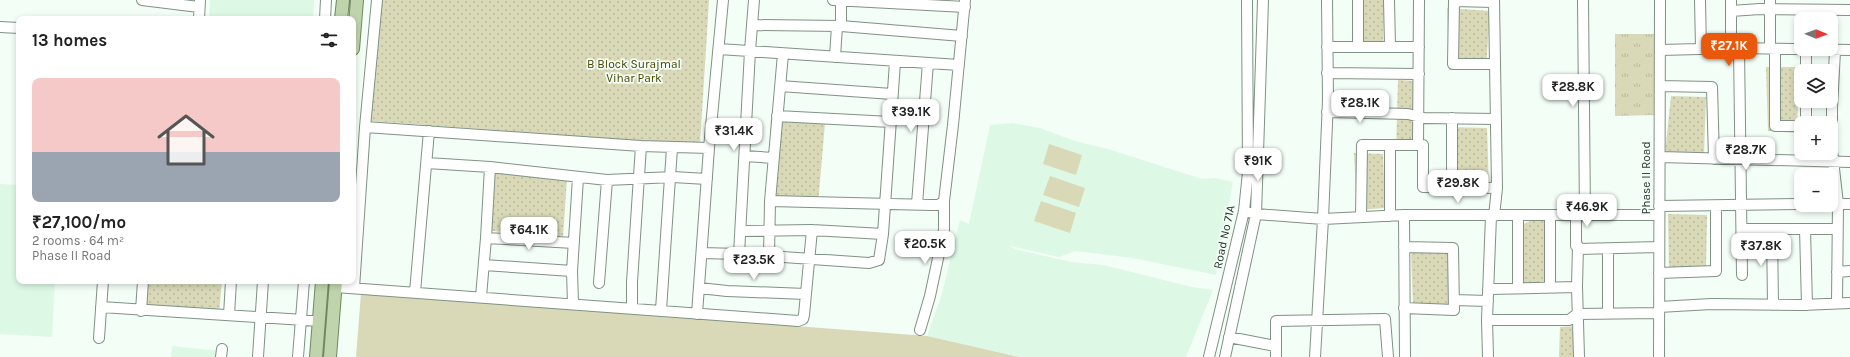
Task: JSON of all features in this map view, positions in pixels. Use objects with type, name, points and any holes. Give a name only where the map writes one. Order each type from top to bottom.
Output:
[{"type":"main road","points":[[341,16],[343,0]]},
{"type":"main road","points":[[356,16],[357,0]]},
{"type":"main road","points":[[316,357],[322,284]]},
{"type":"main road","points":[[330,357],[335,284]]},
{"type":"main road","points":[[317,342],[331,343]]},
{"type":"street","points":[[142,0],[200,3],[199,16]]},
{"type":"street","points":[[325,16],[326,0]]},
{"type":"street","points":[[356,259],[365,127],[377,0]]},
{"type":"street","points":[[697,314],[709,148],[723,0]]},
{"type":"street","points":[[739,254],[754,0]]},
{"type":"street","points":[[835,57],[839,26],[837,0],[965,4],[944,201],[944,230],[930,296],[920,330]]},
{"type":"street","name":"Road No 71A","points":[[1209,357],[1244,211],[1248,172],[1247,0]]},
{"type":"street","points":[[1225,357],[1256,214],[1263,0]]},
{"type":"street","points":[[1315,357],[1323,219],[1327,112],[1327,0]]},
{"type":"street","points":[[1358,0],[1358,46]]},
{"type":"street","points":[[1389,0],[1390,46]]},
{"type":"street","points":[[1418,145],[1419,0]]},
{"type":"street","points":[[1579,357],[1577,314],[1578,246],[1576,246],[1580,216],[1583,0]]},
{"type":"street","name":"Phase II Road","points":[[1659,357],[1660,0]]},
{"type":"street","points":[[1700,0],[1701,48]]},
{"type":"street","points":[[1731,0],[1741,160],[1742,275]]},
{"type":"street","points":[[1488,357],[1488,289],[1492,216],[1496,188],[1496,119],[1494,1],[1454,1],[1453,64],[1495,64]]},
{"type":"street","points":[[1731,11],[1770,5],[1850,10]]},
{"type":"street","points":[[1770,5],[1775,126],[1794,126]]},
{"type":"street","points":[[752,25],[839,26],[962,36]]},
{"type":"street","points":[[0,27],[16,28]]},
{"type":"street","points":[[1327,47],[1419,47]]},
{"type":"street","points":[[1660,50],[1701,48],[1794,50]]},
{"type":"street","points":[[719,49],[895,62],[959,65]]},
{"type":"street","points":[[1838,51],[1850,50]]},
{"type":"street","points":[[769,256],[770,201],[773,158],[784,54]]},
{"type":"street","points":[[1833,168],[1832,108],[1834,56]]},
{"type":"street","points":[[702,253],[873,263],[879,260],[883,234],[895,62]]},
{"type":"street","points":[[917,204],[928,64]]},
{"type":"street","points":[[1328,73],[1419,74]]},
{"type":"street","points":[[780,86],[892,94]]},
{"type":"street","points":[[1660,86],[1712,87],[1714,159]]},
{"type":"street","points":[[1327,112],[1408,114],[1452,118],[1496,119]]},
{"type":"street","points":[[777,116],[891,122]]},
{"type":"street","points":[[1452,118],[1452,187]]},
{"type":"street","points":[[365,127],[672,148],[709,148]]},
{"type":"street","points":[[415,292],[429,131]]},
{"type":"street","points":[[1361,217],[1362,145],[1423,145],[1423,187],[1496,188]]},
{"type":"street","points":[[1390,145],[1390,216]]},
{"type":"street","points":[[632,309],[632,282],[641,146]]},
{"type":"street","points":[[661,310],[672,148]]},
{"type":"street","points":[[745,156],[773,158]]},
{"type":"street","points":[[1660,158],[1850,162]]},
{"type":"street","points":[[427,163],[490,167],[606,180],[670,177],[707,179]]},
{"type":"street","points":[[481,297],[490,167]]},
{"type":"street","points":[[573,304],[572,271],[578,178]]},
{"type":"street","points":[[599,283],[606,180]]},
{"type":"street","points":[[770,201],[939,205],[944,201]]},
{"type":"street","points":[[1244,211],[1256,214],[1323,219],[1404,215],[1580,216],[1716,206],[1794,204]]},
{"type":"street","points":[[1838,204],[1850,204]]},
{"type":"street","points":[[1659,273],[1716,271],[1716,206]]},
{"type":"street","points":[[1835,212],[1838,229],[1837,303]]},
{"type":"street","points":[[1404,215],[1405,357]]},
{"type":"street","points":[[1518,216],[1518,288]]},
{"type":"street","points":[[1550,216],[1550,288]]},
{"type":"street","points":[[1742,229],[1838,229]]},
{"type":"street","points":[[1772,229],[1773,305]]},
{"type":"street","points":[[1805,229],[1807,305]]},
{"type":"street","points":[[741,231],[812,230],[883,234]]},
{"type":"street","points":[[335,284],[354,288],[798,321],[803,319],[804,315],[812,230]]},
{"type":"street","points":[[486,238],[574,243]]},
{"type":"street","points":[[1578,249],[1659,247]]},
{"type":"street","points":[[1404,248],[1453,248],[1454,310],[1404,308]]},
{"type":"street","points":[[1608,249],[1608,314]]},
{"type":"street","points":[[484,265],[572,271]]},
{"type":"street","points":[[1837,272],[1850,271]]},
{"type":"street","points":[[99,338],[103,284]]},
{"type":"street","points":[[141,311],[142,284]]},
{"type":"street","points":[[230,315],[231,284]]},
{"type":"street","points":[[258,357],[263,284]]},
{"type":"street","points":[[298,357],[304,284]]},
{"type":"street","points":[[354,284],[354,288]]},
{"type":"street","points":[[1488,289],[1577,287]]},
{"type":"street","points":[[700,288],[727,291],[806,294]]},
{"type":"street","points":[[1454,300],[1488,301]]},
{"type":"street","points":[[1487,320],[1569,320],[1577,314],[1608,314],[1711,304],[1850,304]]},
{"type":"street","points":[[101,307],[141,311],[260,316],[319,321]]},
{"type":"street","points":[[1276,357],[1276,321],[1385,319],[1388,357]]},
{"type":"street","points":[[1229,338],[1276,346]]},
{"type":"shaded area","points":[[210,0],[314,0],[313,16],[209,16]]},
{"type":"shaded area","points":[[1012,123],[1040,128],[1075,141],[1108,149],[1202,179],[1215,178],[1233,182],[1216,275],[1133,258],[1075,251],[1059,257],[1010,246],[1015,249],[1071,262],[1103,265],[1192,287],[1213,290],[1186,357],[1019,357],[927,336],[942,294],[960,220],[969,224],[990,125]]},
{"type":"shaded area","points":[[0,184],[16,185],[16,284],[55,284],[52,337],[0,334]]},
{"type":"shaded area","points":[[172,346],[220,351],[219,357],[171,357]]},
{"type":"green space","name":"B Block Surajmal Vihar Park","points":[[380,0],[709,0],[700,144],[639,141],[371,121]]},
{"type":"green space","points":[[1356,0],[1384,0],[1383,44],[1355,43]]},
{"type":"green space","points":[[1447,8],[1490,11],[1486,68],[1449,70]]},
{"type":"green space","points":[[1615,34],[1655,34],[1655,115],[1615,116]]},
{"type":"green space","points":[[1766,67],[1794,67],[1794,108],[1798,108],[1798,116],[1794,116],[1794,133],[1768,131]]},
{"type":"green space","points":[[1398,80],[1415,81],[1413,149],[1396,150]]},
{"type":"green space","points":[[1671,96],[1706,97],[1704,154],[1665,153]]},
{"type":"green space","points":[[771,118],[825,123],[818,204],[767,199]]},
{"type":"green space","points":[[1447,127],[1487,128],[1489,190],[1448,190]]},
{"type":"green space","points":[[1049,144],[1082,155],[1076,175],[1043,164]]},
{"type":"green space","points":[[1354,153],[1383,154],[1385,208],[1357,210]]},
{"type":"green space","points":[[487,171],[567,178],[563,238],[484,230]]},
{"type":"green space","points":[[1050,176],[1085,188],[1079,207],[1043,195]]},
{"type":"green space","points":[[1041,201],[1076,213],[1070,233],[1034,221]]},
{"type":"green space","points":[[1668,214],[1707,215],[1706,271],[1669,271]]},
{"type":"green space","points":[[1547,220],[1548,286],[1520,286],[1521,225],[1530,221]]},
{"type":"green space","points":[[1411,251],[1450,251],[1450,306],[1413,305]]},
{"type":"green space","points":[[142,284],[222,284],[219,314],[140,305]]},
{"type":"green space","points":[[361,293],[927,336],[1019,357],[356,357]]},
{"type":"green space","points":[[1578,326],[1578,357],[1559,357],[1560,327]]}]
